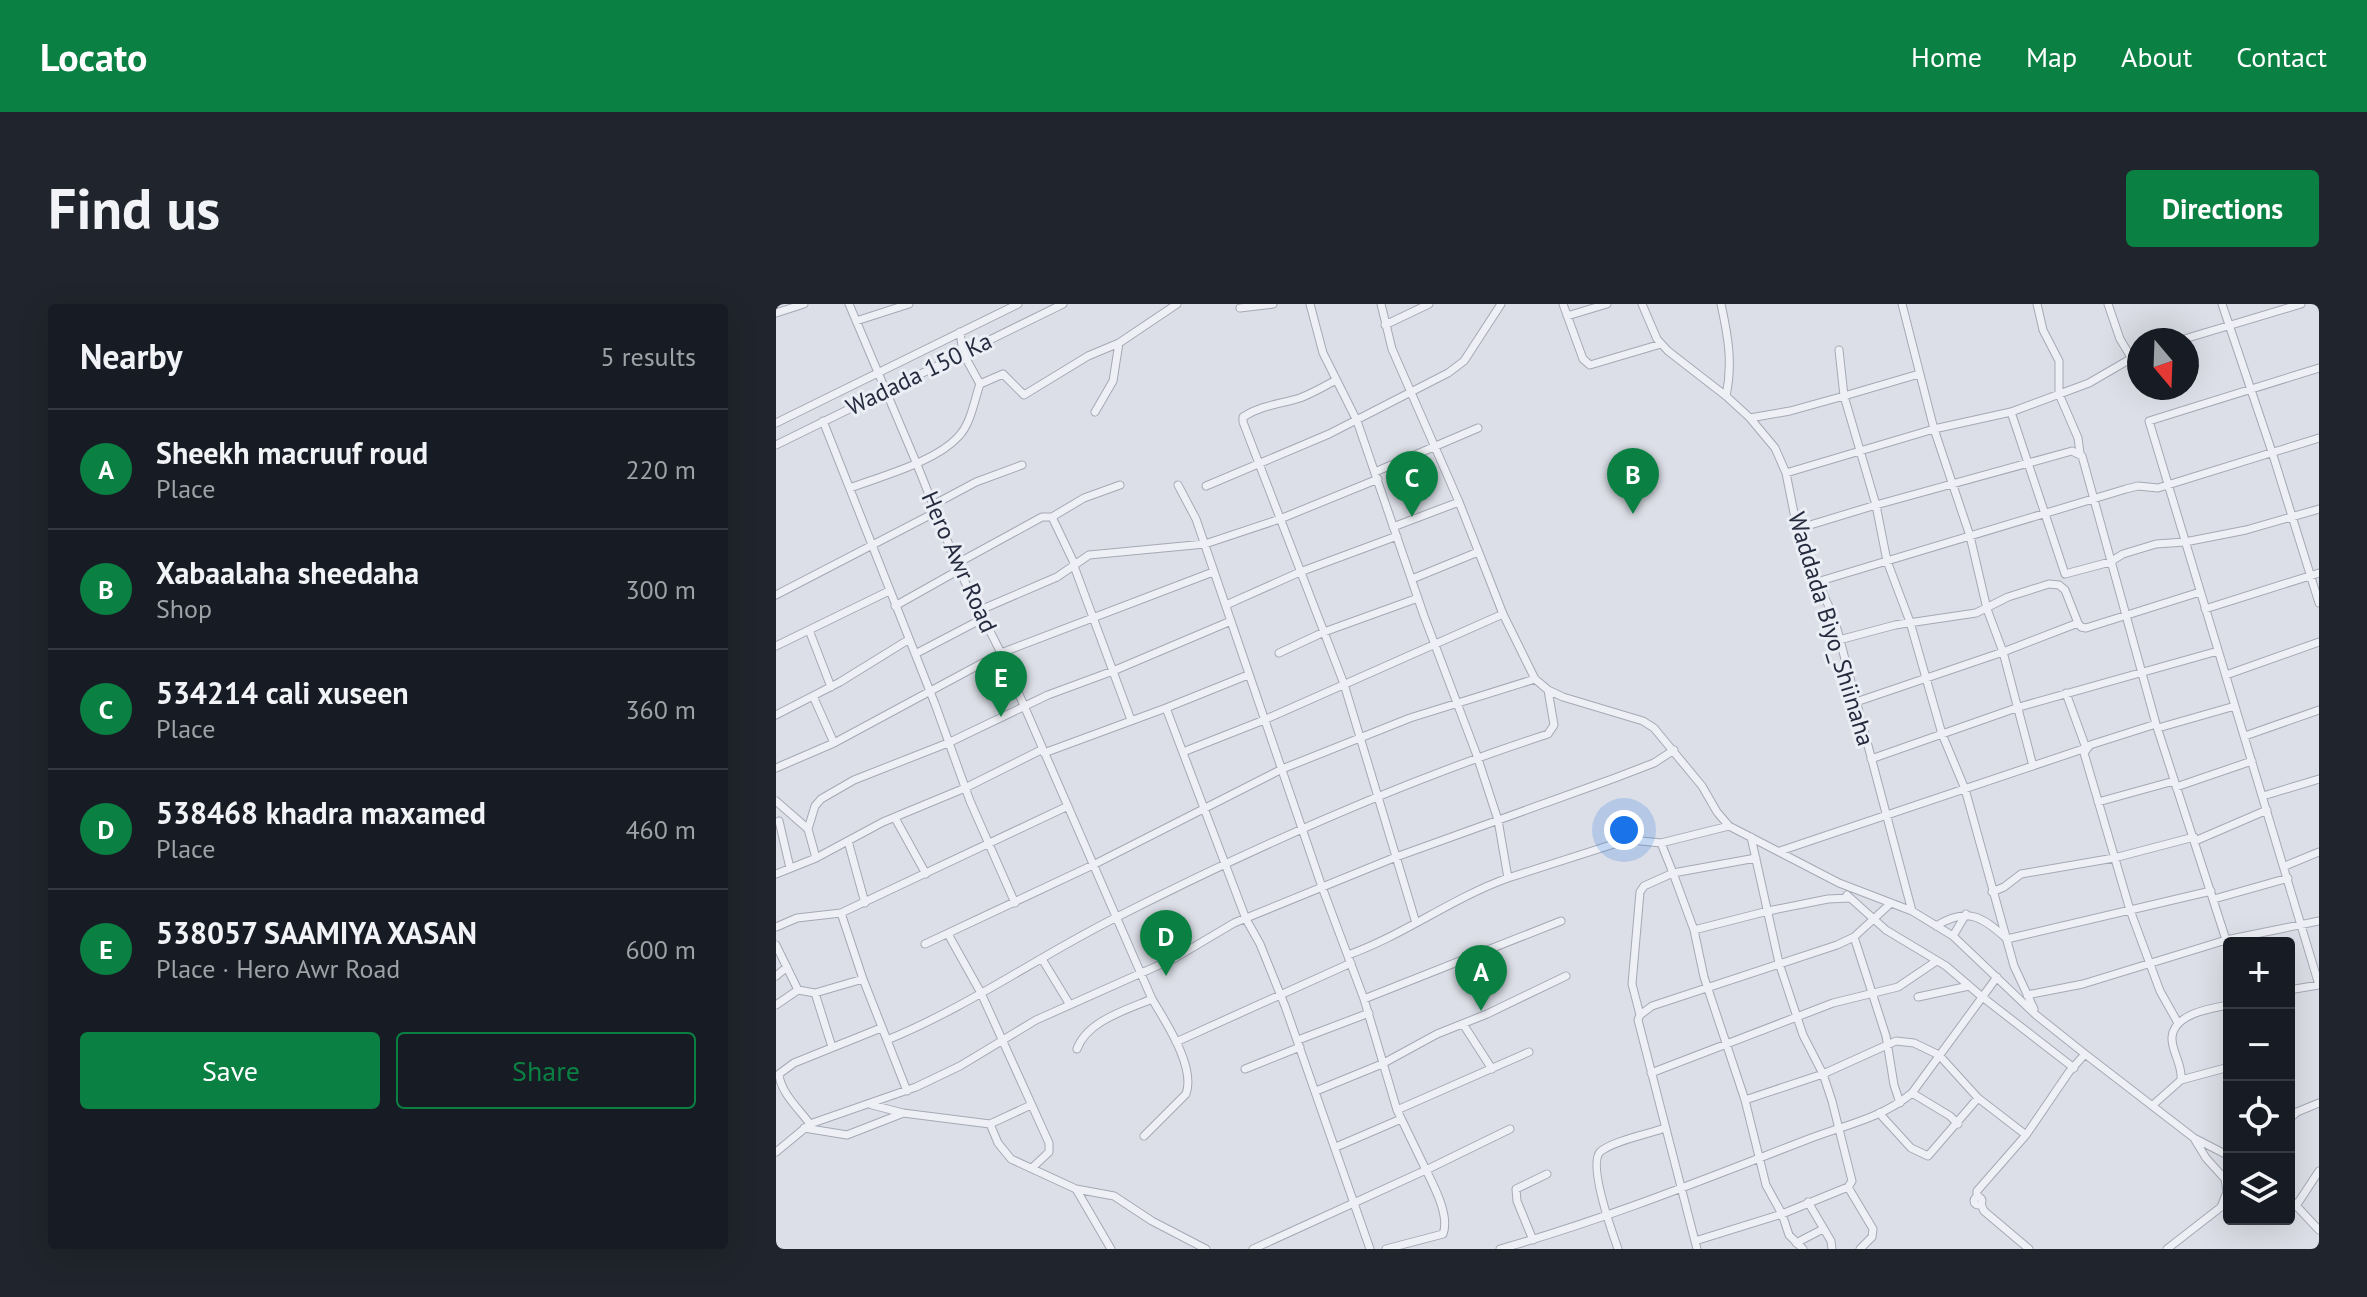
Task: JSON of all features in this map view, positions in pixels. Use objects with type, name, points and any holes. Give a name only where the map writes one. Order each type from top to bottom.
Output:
[{"type":"street","points":[[776,313],[804,304]]},
{"type":"street","name":"Hero Awr Road","points":[[849,304],[958,567],[1001,653],[1152,999],[1176,1042],[1189,1086],[1186,1094],[1144,1136]]},
{"type":"street","points":[[856,321],[909,304]]},
{"type":"street","name":"Wadada 150 Ka","points":[[776,423],[1018,304]]},
{"type":"street","name":"Wadada 150 Ka","points":[[776,445],[1063,304]]},
{"type":"street","points":[[980,384],[1003,374],[1024,395],[1088,356],[1119,343],[1177,304]]},
{"type":"street","points":[[1240,308],[1273,304]]},
{"type":"street","points":[[1310,304],[1323,353],[1357,421],[1477,757],[1498,820],[1508,878]]},
{"type":"street","points":[[1381,304],[1392,349],[1459,502],[1503,614],[1535,679],[1548,690],[1597,709],[1643,721],[1654,728],[1674,750],[1729,826],[1839,883],[1912,911],[1953,936],[2036,1015],[2194,1138],[2223,1153]]},
{"type":"street","points":[[1385,325],[1429,304]]},
{"type":"street","points":[[1206,486],[1357,421],[1464,361],[1501,304]]},
{"type":"street","points":[[1563,304],[1583,359],[1590,365],[1661,344]]},
{"type":"street","points":[[1567,316],[1607,304]]},
{"type":"street","name":"Waddada Biyo_Shiinaha","points":[[1642,304],[1661,344],[1726,396],[1775,448],[1786,473],[1800,543],[1830,609],[1912,911]]},
{"type":"street","points":[[1721,304],[1729,339],[1730,377],[1726,396]]},
{"type":"street","points":[[1902,304],[1934,429],[1970,536],[1987,609],[2003,652],[2033,766]]},
{"type":"street","points":[[2037,304],[2043,330],[2059,361],[2059,394],[2078,438],[2157,726],[2225,937]]},
{"type":"street","points":[[2222,304],[2319,603]]},
{"type":"street","points":[[2199,334],[2301,304]]},
{"type":"street","points":[[2109,305],[2120,339],[2127,347]]},
{"type":"street","points":[[850,488],[916,462],[945,448],[961,435],[980,384],[963,353],[960,332]]},
{"type":"street","points":[[1095,412],[1113,381],[1119,343]]},
{"type":"street","points":[[1839,350],[1844,396],[1876,505],[1887,561],[1910,622],[1942,734],[1965,789],[2014,966],[2036,1015]]},
{"type":"street","points":[[1786,473],[1934,429],[2011,412],[2107,375],[2127,361]]},
{"type":"street","points":[[2295,989],[2319,985],[2149,421],[2319,368]]},
{"type":"street","points":[[1750,418],[1790,411],[1919,374]]},
{"type":"street","points":[[1336,380],[1305,396],[1282,401],[1243,417],[1344,684],[1416,923]]},
{"type":"street","points":[[2011,412],[2065,574],[2156,544],[2185,542],[2258,528],[2319,509]]},
{"type":"street","points":[[823,421],[965,788],[1015,903]]},
{"type":"street","points":[[915,654],[980,615],[1057,577],[1084,557],[1095,553],[1205,544],[1280,519],[1478,428]]},
{"type":"street","points":[[1817,582],[2132,487],[2167,485],[2319,438]]},
{"type":"street","points":[[1797,529],[2072,451],[2081,455]]},
{"type":"street","points":[[776,595],[871,546],[976,482],[1022,465]]},
{"type":"street","points":[[895,606],[1042,517],[1052,517],[1084,498],[1120,485]]},
{"type":"street","points":[[1178,485],[1205,544],[1322,887],[1369,1013],[1397,1110],[1443,1214],[1446,1228],[1443,1234],[1386,1249]]},
{"type":"street","points":[[1393,527],[1459,502]]},
{"type":"street","points":[[1052,517],[1075,565],[1131,720]]},
{"type":"street","points":[[1226,605],[1300,572],[1397,536]]},
{"type":"street","points":[[1412,579],[1478,552]]},
{"type":"street","points":[[776,768],[834,743],[1001,653],[1213,572]]},
{"type":"street","points":[[2205,609],[2319,573]]},
{"type":"street","points":[[1839,640],[1910,622],[1958,617],[1987,609],[2028,589],[2049,584],[2059,585],[2070,598],[2078,623],[2086,628],[2200,592]]},
{"type":"street","points":[[776,646],[889,591]]},
{"type":"street","points":[[1279,653],[1324,632],[1418,598]]},
{"type":"street","points":[[1183,752],[1264,720],[1503,614]]},
{"type":"street","points":[[816,858],[808,829],[815,806],[830,792],[948,743],[1024,705],[1231,621]]},
{"type":"street","points":[[1856,702],[2078,623]]},
{"type":"street","points":[[809,630],[831,687]]},
{"type":"street","points":[[776,715],[831,687],[908,640]]},
{"type":"street","points":[[2226,675],[2319,642]]},
{"type":"street","points":[[1871,759],[2019,707],[2218,651]]},
{"type":"street","points":[[776,874],[1044,751],[1248,675]]},
{"type":"street","points":[[925,944],[1093,865],[1282,769],[1458,703],[1535,679]]},
{"type":"street","points":[[887,1040],[931,1022],[1115,918],[1302,828],[1477,757],[1548,734],[1553,730],[1548,690]]},
{"type":"street","points":[[2066,693],[2086,748],[2085,760],[2130,910],[2160,991],[2178,1023]]},
{"type":"street","points":[[813,696],[834,743]]},
{"type":"street","points":[[1780,852],[1887,813],[2086,748],[2235,706]]},
{"type":"street","points":[[1166,708],[1246,919],[1281,994],[1370,1249]]},
{"type":"street","points":[[2245,736],[2319,710]]},
{"type":"street","points":[[776,1152],[807,1126],[907,1091],[960,1066],[1036,1020],[1175,958],[1246,919],[1396,857],[1654,763],[1674,750]]},
{"type":"street","points":[[2098,802],[2175,784],[2252,761]]},
{"type":"street","points":[[2263,796],[2319,779]]},
{"type":"street","points":[[776,801],[808,829]]},
{"type":"street","points":[[776,927],[797,918],[841,913],[1068,806]]},
{"type":"street","points":[[1992,892],[2021,874],[2114,858],[2194,839],[2267,810]]},
{"type":"street","points":[[790,868],[777,822],[792,816]]},
{"type":"street","points":[[895,818],[926,874]]},
{"type":"street","points":[[1176,1042],[1281,994],[1483,887],[1631,840],[1661,843],[1729,826]]},
{"type":"street","points":[[1751,837],[1756,858],[1768,911],[1779,963],[1823,1074],[1852,1181],[1848,1187],[1696,1247],[1638,1020],[1640,1015],[1632,975],[1640,892],[1644,886],[1673,873],[1756,858]]},
{"type":"street","points":[[848,841],[865,903]]},
{"type":"street","points":[[1661,843],[1694,930],[1709,989],[1745,1100],[1766,1185],[1782,1214],[1784,1225],[1800,1246],[1823,1229]]},
{"type":"street","points":[[2285,866],[2319,852]]},
{"type":"street","points":[[2007,939],[2288,878]]},
{"type":"street","points":[[1839,883],[1850,898],[1886,930],[1946,966],[2074,1068]]},
{"type":"street","points":[[1694,930],[1768,911],[1828,899],[1850,898]]},
{"type":"street","points":[[1640,1015],[1652,1006],[1837,945],[1854,937],[1891,903]]},
{"type":"street","points":[[841,913],[881,1028],[907,1091]]},
{"type":"street","points":[[1936,926],[1949,918],[1966,914],[1989,923],[2007,939]]},
{"type":"street","points":[[1953,936],[1966,914]]},
{"type":"street","points":[[1364,999],[1561,921]]},
{"type":"street","points":[[2242,937],[2319,921]]},
{"type":"street","points":[[948,934],[981,993],[1049,1143],[1049,1152],[1032,1168]]},
{"type":"street","points":[[1854,937],[1887,1046],[1900,1103]]},
{"type":"street","points":[[2027,995],[2083,984],[2223,941]]},
{"type":"street","points":[[776,945],[798,990]]},
{"type":"street","points":[[1042,959],[1070,1005]]},
{"type":"street","points":[[1651,1073],[1833,1003],[1898,987],[1935,962]]},
{"type":"street","points":[[776,976],[787,967]]},
{"type":"street","points":[[1316,1091],[1382,1064],[1566,976]]},
{"type":"street","points":[[1500,1249],[1531,1243],[1681,1189],[1900,1103],[1912,1093],[1997,977]]},
{"type":"street","points":[[776,1005],[798,990],[815,993],[863,979]]},
{"type":"street","points":[[1918,997],[1969,986]]},
{"type":"street","points":[[815,993],[832,1047]]},
{"type":"street","points":[[1077,1049],[1081,1037],[1091,1028],[1152,999]]},
{"type":"street","points":[[2181,1080],[2172,1037],[2178,1023],[2201,1011],[2223,1006]]},
{"type":"street","points":[[1245,1069],[1369,1013]]},
{"type":"street","points":[[1463,1024],[1492,1069]]},
{"type":"street","points":[[881,1028],[794,1063],[779,1074],[779,1080],[807,1126],[847,1135],[903,1113]]},
{"type":"street","points":[[1745,1100],[1823,1074],[1896,1041],[1914,1043],[1939,1055],[1978,1098],[2026,1135]]},
{"type":"street","points":[[1397,1110],[1529,1052]]},
{"type":"street","points":[[2029,1249],[1984,1211],[1977,1191],[2026,1135],[2085,1054]]},
{"type":"street","points":[[2154,1104],[2181,1080],[2223,1069]]},
{"type":"street","points":[[1912,1093],[1958,1124]]},
{"type":"street","points":[[1879,1113],[1911,1148],[1925,1156],[1931,1155],[1978,1098]]},
{"type":"street","points":[[2295,1114],[2319,1103]]},
{"type":"street","points":[[870,1104],[903,1113],[990,1124],[1031,1105]]},
{"type":"street","points":[[1336,1147],[1401,1119]]},
{"type":"street","points":[[990,1124],[998,1143],[1011,1159],[1076,1189],[1114,1196],[1152,1221],[1206,1249]]},
{"type":"street","points":[[1618,1249],[1596,1169],[1599,1153],[1665,1128]]},
{"type":"street","points":[[1253,1249],[1330,1216],[1355,1201],[1510,1129]]},
{"type":"street","points":[[2167,1249],[2221,1207],[2227,1192],[2225,1179],[2206,1158],[2194,1138]]},
{"type":"street","points":[[2319,1171],[2296,1206],[2319,1230]]},
{"type":"street","points":[[1531,1243],[1516,1189],[1547,1174]]},
{"type":"street","points":[[1848,1187],[1873,1229],[1872,1237],[1860,1249]]},
{"type":"street","points":[[1076,1189],[1111,1249]]},
{"type":"street","points":[[1808,1202],[1831,1241],[1832,1249]]},
{"type":"place","name":"Xabaalaha sheedaha","points":[[1633,514]]},
{"type":"place","name":"534214 cali xuseen","points":[[1412,517]]},
{"type":"place","name":"538057 SAAMIYA XASAN","points":[[1001,717]]},
{"type":"place","name":"538468 khadra maxamed","points":[[1166,976]]},
{"type":"place","name":"Sheekh macruuf roud","points":[[1481,1011]]}]
